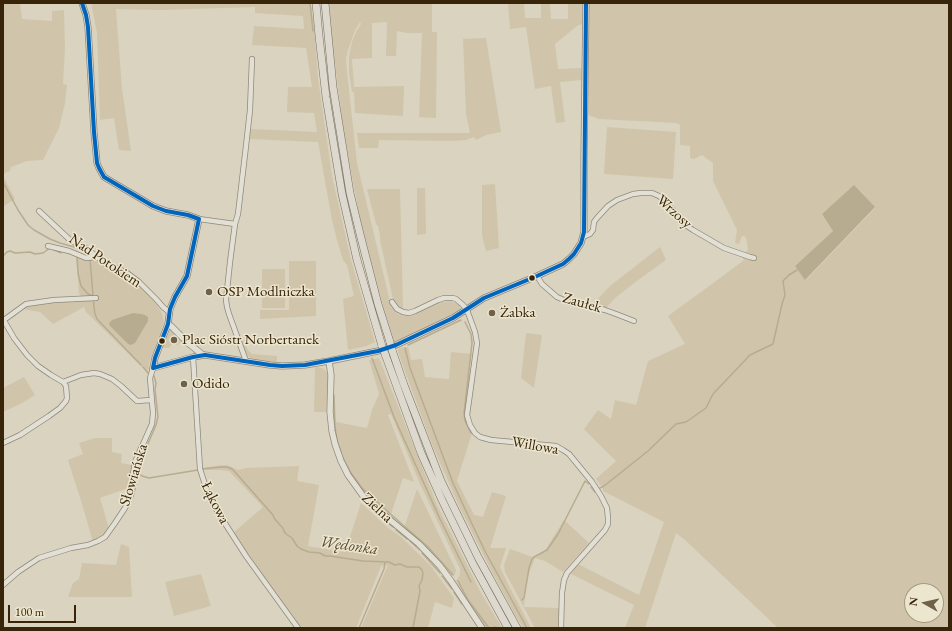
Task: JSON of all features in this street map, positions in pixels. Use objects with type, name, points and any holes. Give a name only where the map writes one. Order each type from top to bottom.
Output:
[{"type":"highway","points":[[316,3],[326,97],[342,194],[357,260],[382,346],[421,453],[473,564],[508,628]]},
{"type":"highway","points":[[324,3],[333,87],[350,193],[378,304],[392,350],[441,481],[478,557],[517,628]]},
{"type":"street","points":[[199,219],[187,276],[175,297],[169,312],[168,324],[155,358],[153,368],[193,357],[203,356],[282,366],[305,365],[378,350],[396,345],[453,318],[484,298],[563,264],[579,248],[584,232],[586,3]]},
{"type":"street","points":[[82,4],[88,27],[96,158],[104,177],[153,206],[166,211],[188,215],[199,219],[235,224]]},
{"type":"street","points":[[246,361],[226,307],[226,300],[250,110],[252,60]]},
{"type":"street","name":"Wrzosy","points":[[583,237],[592,232],[594,222],[602,212],[617,200],[630,195],[652,193],[664,199],[687,226],[693,230],[724,248],[754,258]]},
{"type":"street","name":"Nad Potokiem","points":[[39,211],[70,240],[87,249],[105,263],[126,273],[139,282],[169,312]]},
{"type":"street","points":[[584,221],[594,222]]},
{"type":"street","points":[[48,246],[70,251],[84,257],[96,257]]},
{"type":"street","name":"Zaułek","points":[[537,276],[542,284],[557,297],[566,301],[605,310],[634,321]]},
{"type":"street","points":[[3,443],[21,435],[49,416],[60,408],[67,398],[66,386],[63,382],[38,366],[27,355],[14,338],[3,319],[26,304],[54,300],[93,298]]},
{"type":"street","points":[[392,302],[397,309],[403,312],[409,312],[415,311],[444,298],[453,298],[467,310]]},
{"type":"street","name":"Willowa","points":[[467,310],[475,332],[477,343],[467,415],[470,425],[475,433],[480,437],[491,440],[556,446],[564,450],[592,482],[601,496],[606,508],[608,524],[605,530],[567,573],[564,580],[561,628]]},
{"type":"street","points":[[168,324],[203,356]]},
{"type":"street","name":"Łąkowa","points":[[193,357],[200,469],[209,497],[242,550],[298,628]]},
{"type":"street","name":"Zielna","points":[[329,361],[331,375],[330,412],[332,431],[341,461],[348,475],[366,500],[419,544],[440,566],[451,580],[482,628]]},
{"type":"street","name":"Słowiańska","points":[[3,585],[18,572],[39,558],[71,548],[98,542],[109,532],[125,508],[131,495],[134,482],[133,474],[135,462],[153,419],[150,378],[153,368]]},
{"type":"street","points":[[63,382],[82,375],[94,373],[100,374],[112,379],[137,401],[151,400]]},
{"type":"shaded area","points":[[3,3],[20,3],[22,19],[52,21],[52,11],[64,10],[65,47],[63,84],[67,85],[65,103],[59,128],[43,160],[27,161],[11,167],[10,171],[3,175]]},
{"type":"shaded area","points":[[91,3],[311,3],[318,78],[332,176],[351,260],[375,342],[366,346],[348,350],[343,299],[354,296],[347,265],[343,260],[332,220],[318,142],[249,139],[250,129],[317,132],[314,113],[287,112],[288,87],[312,87],[306,48],[252,45],[254,26],[304,29],[303,16],[255,13],[255,7],[160,10],[116,9],[122,89],[131,151],[119,150],[114,118],[100,120],[97,33]]},
{"type":"shaded area","points":[[329,3],[432,3],[432,32],[437,32],[436,118],[419,117],[422,33],[397,31],[396,56],[386,56],[387,22],[372,23],[372,58],[352,59],[354,87],[404,86],[403,116],[355,113],[354,92],[352,92],[349,72],[349,57],[352,42],[361,24],[360,22],[355,30],[346,60],[357,163],[391,306],[398,314],[407,316],[440,302],[451,301],[459,305],[461,310],[394,342],[361,224],[344,135],[331,33]]},
{"type":"shaded area","points":[[508,3],[524,3],[525,18],[541,18],[541,3],[550,3],[551,19],[568,19],[568,3],[583,3],[582,24],[577,26],[555,44],[558,69],[582,68],[582,80],[560,82],[565,122],[556,123],[551,86],[535,89],[526,27],[510,29]]},
{"type":"shaded area","points":[[589,3],[949,3],[949,628],[778,628],[676,533],[645,628],[625,628],[634,605],[571,574],[578,564],[639,595],[664,522],[603,491],[603,488],[596,479],[616,461],[584,429],[598,410],[611,419],[615,400],[636,405],[648,361],[685,344],[668,316],[744,260],[742,257],[748,249],[746,237],[742,236],[739,244],[735,243],[737,230],[713,181],[713,163],[702,155],[694,159],[690,158],[690,146],[680,145],[680,125],[677,123],[599,119],[588,115]],"holes":[[[854,186],[875,208],[806,280],[795,266],[833,231],[822,214]]]},
{"type":"shaded area","points":[[486,38],[501,132],[486,135],[476,140],[474,137],[466,140],[453,141],[379,140],[378,148],[359,148],[357,133],[470,133],[466,114],[463,39]]},
{"type":"shaded area","points":[[607,127],[676,132],[673,179],[604,174]]},
{"type":"shaded area","points":[[3,176],[15,199],[3,207]]},
{"type":"shaded area","points":[[495,184],[499,248],[486,251],[482,235],[482,185]]},
{"type":"shaded area","points":[[854,185],[875,207],[805,280],[795,266],[833,231],[822,214]]},
{"type":"shaded area","points":[[417,188],[425,188],[426,234],[417,235]]},
{"type":"shaded area","points":[[367,189],[400,189],[403,309],[396,305],[393,299],[378,226],[376,224]]},
{"type":"shaded area","points":[[660,247],[666,260],[615,298],[606,308],[593,304],[610,286]]},
{"type":"shaded area","points":[[76,255],[86,261],[98,260],[135,282],[151,297],[162,313],[164,323],[147,372],[86,312],[84,307],[53,324],[40,312],[23,309],[27,305],[82,300],[79,293]]},
{"type":"shaded area","points":[[289,261],[316,261],[316,316],[260,319],[260,310],[289,310]]},
{"type":"shaded area","points":[[262,269],[285,269],[285,308],[262,308]]},
{"type":"shaded area","points":[[133,313],[145,315],[148,317],[148,321],[135,343],[131,345],[128,344],[110,326],[109,323],[112,320]]},
{"type":"shaded area","points":[[170,330],[173,331],[182,341],[177,345],[172,344],[169,348],[162,348]]},
{"type":"shaded area","points":[[526,333],[542,335],[534,388],[521,378]]},
{"type":"shaded area","points":[[241,338],[252,354],[277,356],[277,363],[251,359],[245,352]]},
{"type":"shaded area","points":[[408,347],[411,360],[422,359],[425,377],[449,379],[451,352],[472,354],[464,413],[466,422],[472,433],[457,481],[474,515],[483,517],[492,492],[506,496],[490,548],[506,548],[500,567],[531,628],[523,628],[491,570],[460,508],[431,442],[398,352],[398,349]]},
{"type":"shaded area","points":[[379,358],[437,505],[481,593],[502,628],[485,628],[456,581],[460,575],[460,569],[420,484],[391,414],[388,415],[414,482],[403,478],[390,517],[368,498],[356,484],[346,468],[339,452],[335,434],[336,422],[367,428],[372,410],[379,394],[369,360]]},
{"type":"shaded area","points":[[315,367],[322,368],[326,371],[328,376],[326,412],[314,412]]},
{"type":"shaded area","points":[[24,377],[35,395],[3,412],[3,388]]},
{"type":"shaded area","points":[[95,438],[112,438],[112,452],[122,454],[121,463],[132,465],[131,487],[100,498],[109,529],[102,537],[93,542],[68,460],[83,454],[79,443]]},
{"type":"shaded area","points":[[224,465],[238,470],[246,468],[299,466],[297,481],[319,485],[308,546],[345,552],[361,503],[387,527],[401,537],[430,565],[454,598],[452,608],[435,602],[428,628],[361,628],[388,565],[381,566],[356,628],[300,628],[233,533],[263,507],[229,471],[202,470],[201,468]]},
{"type":"shaded area","points":[[417,489],[456,570],[455,574],[452,576],[430,551],[404,528]]},
{"type":"shaded area","points":[[564,520],[589,543],[563,572],[545,561],[535,558],[529,573],[524,607],[560,608],[559,628],[535,628],[505,572],[504,565],[510,549],[532,557],[543,552]]},
{"type":"shaded area","points":[[121,544],[129,547],[132,597],[68,597],[73,583],[79,579],[82,563],[116,565]]},
{"type":"shaded area","points":[[201,574],[211,606],[174,616],[165,582]]},
{"type":"waterway","points":[[310,3],[313,31]]},
{"type":"waterway","name":"Wędonka","points":[[3,182],[28,225],[50,239],[85,250],[89,255]]},
{"type":"waterway","points":[[3,256],[10,251],[15,253],[30,252],[35,254],[43,253],[50,248],[61,253]]},
{"type":"waterway","points":[[77,256],[78,273],[81,286],[88,294],[93,296]]},
{"type":"waterway","name":"Wędonka","points":[[90,259],[94,307],[97,319],[141,365]]},
{"type":"waterway","points":[[600,488],[648,451],[676,424],[686,422],[706,408],[713,394],[750,355],[773,344],[785,295],[783,281],[797,270]]},
{"type":"waterway","points":[[408,345],[461,320]]},
{"type":"waterway","points":[[465,322],[471,334],[472,343],[464,413],[465,421],[471,433]]},
{"type":"waterway","points":[[405,348],[410,368],[453,483],[486,553],[527,628]]},
{"type":"waterway","points":[[372,358],[394,417],[440,519],[471,582]]},
{"type":"waterway","name":"Wędonka","points":[[143,367],[148,373]]},
{"type":"waterway","name":"Wędonka","points":[[147,446],[158,417],[155,390],[156,383],[154,376]]},
{"type":"waterway","points":[[334,395],[335,426],[337,441],[341,452]]},
{"type":"waterway","points":[[140,461],[145,450]]},
{"type":"waterway","points":[[342,456],[351,473],[362,488],[428,547],[453,575]]},
{"type":"waterway","name":"Wędonka","points":[[139,465],[137,470],[138,473],[149,478],[198,470]]},
{"type":"waterway","name":"Wędonka","points":[[202,469],[220,467],[232,469],[273,515],[286,534],[292,538],[301,549],[309,552],[320,553],[325,556],[363,561],[389,562],[395,565],[400,564],[407,567],[419,567],[423,573],[419,586],[420,591],[413,628]]},
{"type":"waterway","points":[[522,600],[524,598],[532,559],[547,550],[558,534],[585,481],[589,484]]},
{"type":"waterway","points":[[591,487],[595,492]]},
{"type":"waterway","points":[[370,508],[380,517]]},
{"type":"waterway","points":[[383,519],[393,527]]},
{"type":"waterway","points":[[396,530],[407,539]]},
{"type":"waterway","points":[[410,541],[420,550]]},
{"type":"waterway","points":[[422,553],[440,573]]},
{"type":"waterway","points":[[359,628],[384,569],[385,562]]},
{"type":"waterway","points":[[442,576],[452,589]]},
{"type":"waterway","points":[[458,581],[468,600],[489,628]]},
{"type":"waterway","points":[[454,592],[462,604]]},
{"type":"transit line","points":[[82,3],[88,27],[94,132],[97,163],[99,168],[104,177],[153,206],[166,211],[188,215],[199,219],[187,276],[170,309],[168,324],[155,358],[153,368]]},
{"type":"transit line","points":[[153,368],[205,355],[282,366],[305,365],[378,351],[396,345],[453,318],[484,298],[537,276],[563,264],[569,259],[581,243],[584,232],[586,3]]},
{"type":"place","name":"OSP Modlniczka","points":[[209,292]]},
{"type":"place","name":"Żabka","points":[[492,313]]},
{"type":"place","name":"Plac Sióstr Norbertanek","points":[[174,340]]},
{"type":"place","name":"Odido","points":[[184,384]]}]
